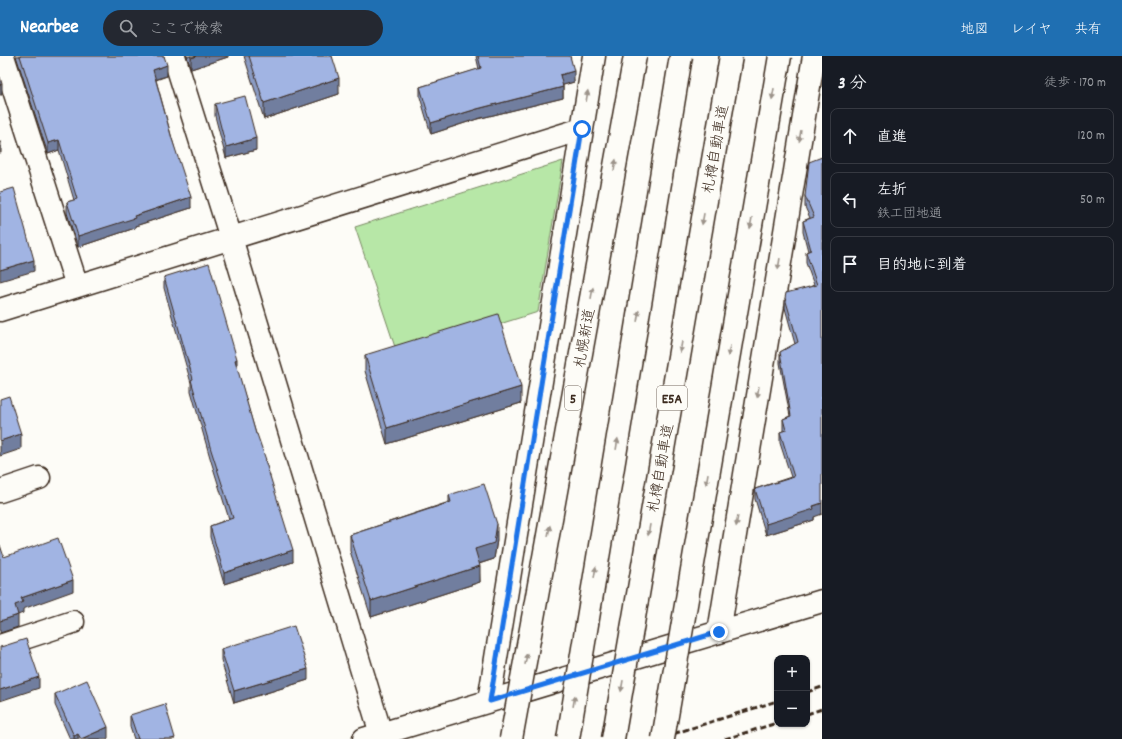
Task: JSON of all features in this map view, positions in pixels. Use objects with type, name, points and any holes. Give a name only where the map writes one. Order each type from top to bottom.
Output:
[{"type":"main road","points":[[3,56],[77,286]]},
{"type":"main road","points":[[174,56],[231,238],[372,736],[822,601]]},
{"type":"main road","points":[[490,701],[594,56]]},
{"type":"main road","name":"札幌新道","points":[[511,739],[635,56]]},
{"type":"main road","points":[[568,739],[681,56]]},
{"type":"main road","name":"札樽自動車道","points":[[613,739],[731,56]]},
{"type":"main road","points":[[663,739],[780,56]]},
{"type":"main road","points":[[719,632],[815,94],[814,56]]},
{"type":"main road","points":[[0,310],[582,129]]},
{"type":"main road","points":[[0,491],[39,478]]},
{"type":"main road","points":[[0,646],[73,622]]},
{"type":"green space","points":[[563,161],[538,312],[398,356],[355,227]]},
{"type":"building","points":[[20,56],[164,56],[167,65],[153,70],[172,139],[191,197],[134,216],[135,218],[78,236],[67,202],[77,199],[59,140],[48,143]]},
{"type":"building","points":[[249,56],[332,56],[339,78],[264,103]]},
{"type":"building","points":[[478,56],[570,56],[574,71],[560,75],[563,87],[477,109],[431,123],[420,87],[481,68]]},
{"type":"building","points":[[245,96],[256,138],[226,147],[215,104]]},
{"type":"building","points":[[822,157],[822,503],[813,506],[814,509],[766,524],[755,489],[794,477],[780,432],[786,430],[783,419],[791,416],[780,352],[798,342],[785,298],[786,293],[817,285],[806,252],[811,250],[803,221],[814,217],[805,196],[809,162]]},
{"type":"building","points":[[14,188],[34,260],[0,270],[0,192]]},
{"type":"building","points":[[209,263],[237,359],[235,360],[256,434],[266,460],[293,550],[224,573],[210,526],[233,518],[211,450],[191,380],[193,379],[164,277]]},
{"type":"building","points":[[498,314],[521,387],[387,428],[365,355]]},
{"type":"building","points":[[9,396],[21,434],[0,441],[0,399]]},
{"type":"building","points":[[484,484],[497,524],[494,543],[475,549],[480,566],[371,601],[350,535],[451,502],[449,495]]},
{"type":"building","points":[[58,538],[73,580],[21,598],[23,602],[15,605],[18,615],[0,621],[0,545],[4,557]]},
{"type":"building","points":[[294,626],[308,669],[234,691],[221,649]]},
{"type":"building","points":[[26,639],[39,677],[0,690],[0,647]]},
{"type":"building","points":[[87,680],[108,727],[81,739],[78,734],[74,736],[55,694]]},
{"type":"building","points":[[165,704],[175,738],[138,739],[130,715]]},
{"type":"railway","points":[[810,691],[822,687]]},
{"type":"railway","points":[[657,739],[774,702]]},
{"type":"railway","points":[[810,713],[822,709]]},
{"type":"railway","points":[[725,739],[774,724]]},
{"type":"route","points":[[582,129],[490,701],[719,632]]}]
